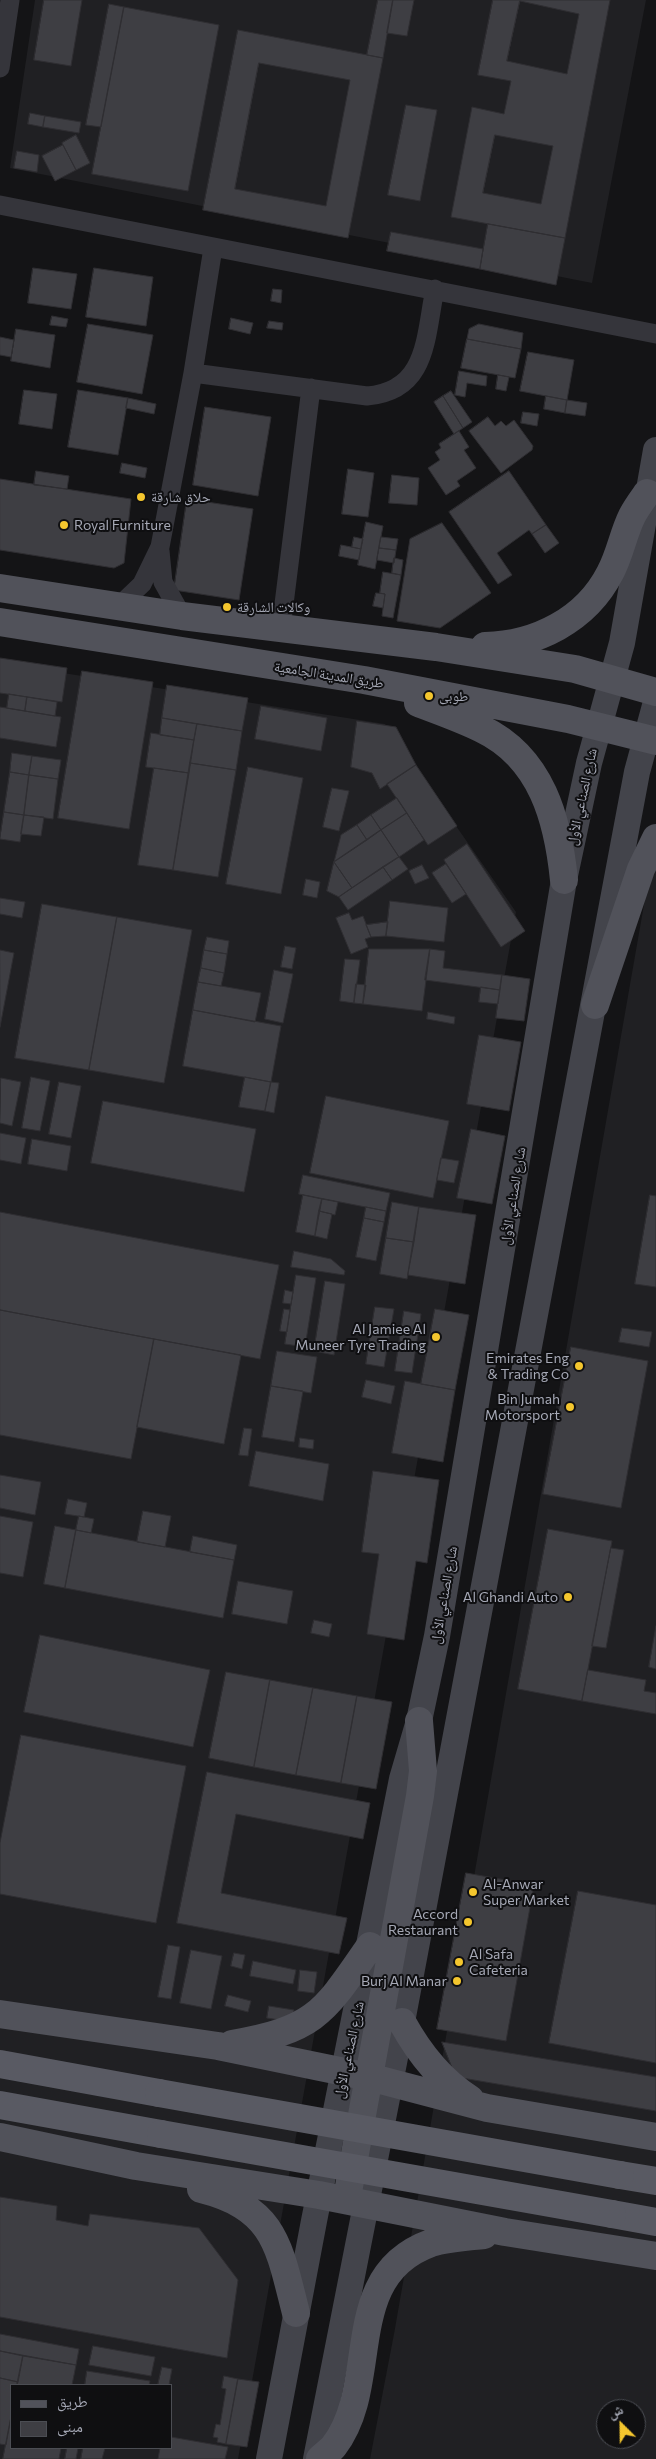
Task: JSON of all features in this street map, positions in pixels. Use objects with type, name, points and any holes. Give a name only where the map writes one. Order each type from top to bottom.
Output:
[{"type":"highway","points":[[0,2064],[656,2181]]},
{"type":"highway","points":[[0,2104],[656,2222]]},
{"type":"main road","name":"شارع الصناعي الأول","points":[[367,2077],[370,1946],[402,1778],[419,1721],[438,1627],[490,1332],[564,880],[598,726],[622,642],[656,450]]},
{"type":"main road","points":[[436,647],[514,643],[536,638],[570,619],[588,604],[601,589],[611,572],[632,516],[647,493]]},
{"type":"main road","points":[[0,588],[182,616],[436,647],[575,669],[656,692]]},
{"type":"main road","name":"طريق المدينة الجامعية","points":[[0,622],[364,680],[598,726],[651,740]]},
{"type":"main road","points":[[364,680],[483,730],[518,755],[532,771],[549,804],[560,841],[564,880]]},
{"type":"main road","name":"شارع الصناعي الأول","points":[[269,2459],[319,2195],[367,2077],[402,2022],[638,772],[651,740],[656,702]]},
{"type":"main road","points":[[595,1005],[641,868],[656,838]]},
{"type":"main road","points":[[318,2459],[356,2202],[367,2077],[420,1796],[423,1771],[419,1721]]},
{"type":"main road","points":[[218,2046],[277,2035],[303,2024],[330,2002],[370,1946]]},
{"type":"main road","points":[[0,2014],[218,2046],[367,2077],[487,2108],[656,2137]]},
{"type":"main road","points":[[402,2022],[423,2056],[436,2072],[469,2098],[487,2108]]},
{"type":"main road","points":[[0,2137],[136,2166],[319,2195],[506,2232],[656,2256]]},
{"type":"main road","points":[[136,2166],[166,2179],[207,2190],[237,2202],[263,2221],[270,2230],[279,2250],[296,2313]]},
{"type":"main road","points":[[318,2459],[334,2446],[344,2427],[354,2398],[372,2303],[388,2273],[409,2254],[433,2242],[506,2232]]},
{"type":"street","points":[[0,68],[10,0]]},
{"type":"street","points":[[0,205],[214,248],[436,289],[656,334]]},
{"type":"street","points":[[118,607],[142,584],[160,547],[193,373],[214,248]]},
{"type":"street","points":[[193,373],[367,396],[383,395],[397,389],[410,379],[418,366],[436,289]]},
{"type":"street","points":[[281,628],[312,388]]},
{"type":"street","points":[[160,547],[163,582],[182,616]]},
{"type":"shaded area","points":[[35,0],[646,0],[592,283],[10,168]]},
{"type":"shaded area","points":[[0,663],[385,724],[516,912],[238,2459],[0,2459]]},
{"type":"shaded area","points":[[656,836],[656,2459],[370,2459],[394,2334]]},
{"type":"building","points":[[44,0],[82,0],[71,66],[34,60]]},
{"type":"building","points":[[378,0],[393,0],[383,58],[367,55]]},
{"type":"building","points":[[393,0],[414,0],[407,36],[387,33]]},
{"type":"building","points":[[493,0],[610,0],[565,238],[451,217],[472,107],[504,114],[511,81],[478,75]],"holes":[[[520,1],[579,14],[567,74],[507,61]],[[495,135],[553,146],[541,204],[483,193]]]},
{"type":"building","points":[[109,4],[124,7],[101,127],[86,125]]},
{"type":"building","points":[[124,7],[219,25],[188,191],[92,174]]},
{"type":"building","points":[[238,30],[383,58],[348,238],[203,210]],"holes":[[[259,63],[350,80],[326,206],[235,189]]]},
{"type":"building","points":[[406,105],[437,110],[420,201],[388,195]]},
{"type":"building","points":[[30,113],[45,116],[43,127],[28,124]]},
{"type":"building","points":[[45,116],[81,122],[79,133],[43,127]]},
{"type":"building","points":[[76,135],[90,163],[76,170],[62,143]]},
{"type":"building","points":[[63,145],[76,170],[55,181],[42,156]]},
{"type":"building","points":[[17,151],[39,155],[37,172],[14,168]]},
{"type":"building","points":[[488,224],[565,238],[556,285],[480,269]]},
{"type":"building","points":[[391,232],[483,249],[480,269],[387,251]]},
{"type":"building","points":[[33,268],[77,274],[71,309],[28,303]]},
{"type":"building","points":[[94,268],[153,277],[146,326],[86,317]]},
{"type":"building","points":[[273,289],[282,290],[281,303],[271,301]]},
{"type":"building","points":[[52,316],[68,319],[66,327],[50,325]]},
{"type":"building","points":[[231,318],[253,323],[250,334],[229,329]]},
{"type":"building","points":[[269,321],[283,323],[282,330],[267,328]]},
{"type":"building","points":[[88,324],[153,335],[142,394],[77,382]]},
{"type":"building","points":[[479,324],[523,333],[521,349],[467,339],[469,329]]},
{"type":"building","points":[[16,329],[55,335],[50,368],[11,361]]},
{"type":"building","points":[[0,337],[14,340],[11,357],[0,355]]},
{"type":"building","points":[[467,339],[521,349],[515,378],[461,368]]},
{"type":"building","points":[[528,352],[574,360],[567,400],[520,391]]},
{"type":"building","points":[[459,371],[487,376],[486,386],[467,383],[465,397],[455,395]]},
{"type":"building","points":[[498,375],[509,377],[506,391],[496,389]]},
{"type":"building","points":[[24,390],[57,394],[52,429],[19,424]]},
{"type":"building","points":[[78,390],[128,398],[118,455],[68,447]]},
{"type":"building","points":[[451,391],[472,422],[463,428],[443,396]]},
{"type":"building","points":[[443,396],[463,428],[454,434],[434,402]]},
{"type":"building","points":[[546,396],[567,400],[565,413],[544,409]]},
{"type":"building","points":[[128,398],[156,404],[154,414],[126,408]]},
{"type":"building","points":[[567,400],[587,403],[585,416],[565,413]]},
{"type":"building","points":[[205,407],[271,417],[258,496],[193,485]]},
{"type":"building","points":[[523,412],[539,414],[537,426],[521,423]]},
{"type":"building","points":[[488,417],[495,426],[501,421],[506,426],[514,420],[533,446],[532,450],[501,473],[469,431]]},
{"type":"building","points":[[459,431],[469,447],[464,450],[476,468],[457,481],[460,486],[446,495],[428,468],[440,460],[435,452],[441,448],[439,444]]},
{"type":"building","points":[[122,463],[147,468],[145,478],[120,473]]},
{"type":"building","points":[[348,469],[374,473],[368,517],[342,514]]},
{"type":"building","points":[[36,471],[69,476],[67,489],[34,485]]},
{"type":"building","points":[[509,471],[546,525],[532,534],[529,530],[497,553],[512,575],[498,584],[449,512]]},
{"type":"building","points":[[392,475],[419,478],[417,505],[389,503]]},
{"type":"building","name":"Royal Furniture","points":[[0,479],[131,499],[124,563],[114,568],[0,550]]},
{"type":"building","points":[[187,499],[253,509],[239,600],[174,590]]},
{"type":"building","points":[[366,522],[383,526],[375,569],[358,565]]},
{"type":"building","points":[[442,523],[491,593],[440,628],[397,621],[410,539]]},
{"type":"building","points":[[546,525],[559,543],[545,553],[532,534]]},
{"type":"building","points":[[354,537],[363,539],[361,549],[352,547]]},
{"type":"building","points":[[381,537],[398,539],[396,550],[379,548]]},
{"type":"building","points":[[341,545],[361,549],[359,560],[339,556]]},
{"type":"building","points":[[379,548],[396,550],[394,563],[377,560]]},
{"type":"building","points":[[394,558],[403,560],[401,575],[392,573]]},
{"type":"building","points":[[383,572],[401,575],[393,618],[382,616],[385,594],[380,593]]},
{"type":"building","points":[[376,593],[385,594],[383,608],[373,606]]},
{"type":"building","points":[[0,658],[67,668],[62,702],[0,693]]},
{"type":"building","points":[[82,671],[153,682],[129,829],[58,818]]},
{"type":"building","points":[[167,685],[248,698],[242,731],[162,718]]},
{"type":"building","points":[[9,694],[27,697],[25,711],[7,708]]},
{"type":"building","points":[[27,697],[57,702],[55,716],[25,711]]},
{"type":"building","points":[[261,706],[327,718],[321,751],[255,739]]},
{"type":"building","points":[[0,707],[61,717],[56,747],[0,738]]},
{"type":"building","points":[[162,718],[197,724],[194,740],[160,735]]},
{"type":"building","points":[[357,721],[396,727],[416,765],[380,789],[372,773],[351,767]]},
{"type":"building","points":[[197,724],[242,731],[236,770],[190,763]]},
{"type":"building","points":[[151,733],[194,740],[189,773],[146,767]]},
{"type":"building","points":[[12,753],[32,756],[29,775],[10,772]]},
{"type":"building","points":[[32,756],[61,760],[58,779],[29,775]]},
{"type":"building","points":[[190,763],[236,770],[218,877],[173,870]]},
{"type":"building","points":[[416,765],[457,826],[428,845],[387,784]]},
{"type":"building","points":[[248,767],[303,778],[281,894],[226,884]]},
{"type":"building","points":[[154,768],[189,773],[173,870],[138,865]]},
{"type":"building","points":[[10,772],[29,775],[24,815],[4,812]]},
{"type":"building","points":[[29,775],[58,779],[53,819],[24,815]]},
{"type":"building","points":[[332,788],[349,791],[339,831],[323,827]]},
{"type":"building","points":[[397,798],[407,813],[381,830],[371,815]]},
{"type":"building","points":[[4,812],[24,815],[20,842],[0,839]]},
{"type":"building","points":[[407,813],[424,840],[399,857],[381,830]]},
{"type":"building","points":[[24,815],[44,817],[41,836],[21,834]]},
{"type":"building","points":[[371,815],[381,830],[367,840],[357,825]]},
{"type":"building","points":[[357,825],[367,840],[334,862],[341,835]]},
{"type":"building","points":[[381,830],[399,857],[352,888],[334,862]]},
{"type":"building","points":[[467,844],[525,931],[501,947],[444,860]]},
{"type":"building","points":[[399,857],[408,869],[392,880],[383,867]]},
{"type":"building","points":[[334,862],[352,888],[339,897],[327,891]]},
{"type":"building","points":[[446,864],[466,894],[452,903],[432,873]]},
{"type":"building","points":[[422,865],[429,878],[415,884],[409,871]]},
{"type":"building","points":[[383,867],[392,880],[348,910],[339,897]]},
{"type":"building","points":[[306,879],[320,882],[317,898],[303,895]]},
{"type":"building","points":[[0,898],[25,902],[22,918],[0,914]]},
{"type":"building","points":[[390,901],[448,908],[444,942],[386,936]]},
{"type":"building","points":[[42,904],[117,917],[89,1070],[15,1058]]},
{"type":"building","points":[[349,913],[352,920],[363,916],[371,937],[365,939],[368,947],[351,954],[336,918]]},
{"type":"building","points":[[117,917],[192,930],[164,1083],[89,1070]]},
{"type":"building","points":[[388,922],[386,936],[371,937],[366,925]]},
{"type":"building","points":[[207,937],[229,941],[227,954],[204,950]]},
{"type":"building","points":[[285,946],[296,948],[292,969],[281,967]]},
{"type":"building","points":[[369,949],[430,949],[422,1011],[363,1004]]},
{"type":"building","points":[[430,949],[445,951],[443,968],[502,975],[500,990],[425,980]]},
{"type":"building","points":[[0,950],[14,953],[0,1027]]},
{"type":"building","points":[[204,950],[227,954],[224,973],[201,968]]},
{"type":"building","points":[[345,959],[360,960],[354,1003],[340,1001]]},
{"type":"building","points":[[201,968],[224,973],[221,986],[198,982]]},
{"type":"building","points":[[274,970],[293,974],[283,1023],[265,1019]]},
{"type":"building","points":[[502,975],[530,979],[524,1021],[496,1018]]},
{"type":"building","points":[[198,982],[261,993],[255,1022],[193,1010]]},
{"type":"building","points":[[356,984],[366,985],[363,1004],[354,1003]]},
{"type":"building","points":[[481,987],[500,990],[498,1004],[479,1002]]},
{"type":"building","points":[[193,1010],[281,1026],[271,1082],[183,1066]]},
{"type":"building","points":[[428,1012],[455,1017],[454,1024],[427,1019]]},
{"type":"building","points":[[479,1035],[521,1042],[509,1111],[467,1104]]},
{"type":"building","points":[[31,1077],[50,1081],[40,1131],[22,1128]]},
{"type":"building","points":[[245,1077],[271,1082],[265,1111],[239,1107]]},
{"type":"building","points":[[1,1078],[21,1082],[12,1126],[0,1123]]},
{"type":"building","points":[[59,1082],[81,1086],[71,1138],[49,1134]]},
{"type":"building","points":[[271,1082],[279,1083],[274,1113],[265,1111]]},
{"type":"building","points":[[326,1096],[449,1121],[433,1198],[310,1173]]},
{"type":"building","points":[[103,1101],[256,1129],[244,1192],[91,1163]]},
{"type":"building","points":[[471,1129],[505,1136],[492,1204],[457,1198]]},
{"type":"building","points":[[0,1133],[26,1138],[21,1164],[0,1160]]},
{"type":"building","points":[[32,1139],[71,1146],[67,1171],[28,1164]]},
{"type":"building","points":[[441,1158],[459,1161],[454,1183],[437,1180]]},
{"type":"building","points":[[303,1175],[390,1193],[386,1211],[299,1194]]},
{"type":"building","points":[[303,1195],[322,1199],[315,1236],[296,1232]]},
{"type":"building","points":[[650,1195],[656,1196],[656,1287],[635,1284]]},
{"type":"building","points":[[322,1199],[338,1202],[335,1215],[319,1211]]},
{"type":"building","points":[[392,1202],[419,1207],[414,1242],[386,1238]]},
{"type":"building","points":[[366,1207],[386,1211],[384,1222],[364,1218]]},
{"type":"building","points":[[419,1207],[476,1215],[465,1284],[408,1275]]},
{"type":"building","points":[[319,1211],[332,1214],[327,1239],[315,1236]]},
{"type":"building","points":[[0,1212],[279,1265],[260,1359],[0,1310]]},
{"type":"building","points":[[364,1218],[384,1222],[376,1261],[356,1257]]},
{"type":"building","points":[[386,1238],[414,1242],[407,1279],[380,1274]]},
{"type":"building","points":[[294,1251],[331,1259],[345,1271],[344,1275],[291,1267]]},
{"type":"building","points":[[296,1275],[316,1278],[305,1347],[285,1344]]},
{"type":"building","points":[[325,1281],[345,1284],[334,1355],[314,1351]]},
{"type":"building","points":[[285,1290],[293,1292],[291,1304],[283,1303]]},
{"type":"building","points":[[375,1307],[394,1309],[384,1367],[366,1364]]},
{"type":"building","points":[[284,1309],[290,1310],[287,1332],[280,1331]]},
{"type":"building","points":[[435,1309],[469,1315],[455,1390],[421,1384]]},
{"type":"building","points":[[0,1310],[154,1339],[131,1459],[0,1435]]},
{"type":"building","points":[[404,1311],[421,1314],[412,1373],[395,1371]]},
{"type":"building","points":[[622,1328],[652,1332],[649,1347],[619,1342]]},
{"type":"building","points":[[154,1339],[241,1355],[224,1444],[137,1427]]},
{"type":"building","points":[[571,1347],[648,1361],[621,1508],[543,1494]]},
{"type":"building","points":[[277,1351],[317,1357],[311,1393],[271,1386]]},
{"type":"building","points":[[366,1380],[395,1386],[391,1404],[362,1397]]},
{"type":"building","points":[[405,1381],[455,1390],[443,1462],[392,1453]]},
{"type":"building","points":[[271,1386],[303,1391],[294,1442],[262,1437]]},
{"type":"building","points":[[244,1428],[252,1429],[248,1456],[239,1455]]},
{"type":"building","points":[[300,1438],[314,1440],[313,1449],[299,1447]]},
{"type":"building","points":[[256,1451],[329,1464],[323,1501],[249,1486]]},
{"type":"building","points":[[373,1471],[439,1480],[427,1563],[416,1561],[404,1640],[367,1634],[379,1554],[362,1552]]},
{"type":"building","points":[[0,1475],[41,1482],[35,1515],[0,1508]]},
{"type":"building","points":[[68,1499],[87,1503],[84,1517],[65,1514]]},
{"type":"building","points":[[143,1511],[171,1516],[165,1547],[137,1542]]},
{"type":"building","points":[[0,1516],[33,1522],[23,1577],[0,1573]]},
{"type":"building","points":[[79,1516],[94,1519],[91,1533],[76,1530]]},
{"type":"building","points":[[55,1526],[76,1530],[65,1588],[44,1584]]},
{"type":"building","name":"Al Ghandi Auto","points":[[548,1529],[612,1541],[582,1701],[518,1689]]},
{"type":"building","points":[[76,1530],[234,1560],[223,1618],[65,1588]]},
{"type":"building","points":[[193,1536],[237,1545],[234,1560],[190,1552]]},
{"type":"building","points":[[611,1548],[624,1550],[606,1648],[592,1646]]},
{"type":"building","points":[[238,1581],[293,1591],[287,1624],[232,1614]]},
{"type":"building","points":[[314,1620],[332,1624],[329,1637],[311,1633]]},
{"type":"building","points":[[656,1626],[656,1669],[649,1667]]},
{"type":"building","points":[[40,1635],[210,1670],[193,1747],[24,1712]]},
{"type":"building","points":[[588,1670],[646,1680],[644,1691],[656,1693],[656,1714],[582,1701]]},
{"type":"building","points":[[226,1672],[270,1680],[254,1767],[209,1758]]},
{"type":"building","points":[[270,1680],[313,1688],[296,1775],[254,1767]]},
{"type":"building","points":[[313,1688],[357,1696],[341,1783],[296,1775]]},
{"type":"building","points":[[357,1696],[392,1702],[376,1789],[341,1783]]},
{"type":"building","points":[[21,1735],[186,1766],[156,1923],[0,1894],[0,1843]]},
{"type":"building","points":[[207,1772],[370,1803],[363,1839],[236,1814],[221,1893],[347,1918],[339,1954],[177,1923]]},
{"type":"building","points":[[466,1873],[534,1885],[506,2041],[437,2029]]},
{"type":"building","points":[[578,1891],[656,1905],[656,2063],[549,2043]]},
{"type":"building","points":[[168,1945],[180,1947],[171,1999],[158,1997]]},
{"type":"building","points":[[191,1950],[222,1956],[211,2009],[180,2003]]},
{"type":"building","points":[[234,1953],[245,1955],[242,1969],[231,1966]]},
{"type":"building","points":[[253,1961],[296,1970],[293,1984],[250,1976]]},
{"type":"building","points":[[300,1970],[317,1972],[314,1993],[298,1991]]},
{"type":"building","points":[[228,1995],[251,2001],[248,2012],[225,2006]]},
{"type":"building","points":[[269,2006],[294,2010],[292,2022],[267,2018]]},
{"type":"building","points":[[442,2042],[656,2077],[656,2111],[456,2077]]},
{"type":"building","points":[[0,2197],[57,2206],[56,2220],[88,2226],[90,2214],[199,2228],[238,2280],[227,2358],[0,2317]]},
{"type":"building","points":[[0,2334],[79,2349],[76,2365],[0,2351]]},
{"type":"building","points":[[93,2346],[155,2357],[151,2376],[89,2365]]},
{"type":"building","points":[[0,2351],[23,2356],[18,2382],[0,2378]]},
{"type":"building","points":[[23,2356],[76,2365],[72,2384],[17,2384]]},
{"type":"building","points":[[162,2367],[172,2369],[169,2384],[158,2384]]},
{"type":"building","points":[[87,2371],[150,2381],[149,2384],[85,2384]]},
{"type":"building","points":[[224,2376],[238,2379],[226,2444],[217,2442],[218,2438],[213,2437],[216,2424],[220,2425],[226,2389],[222,2388]]},
{"type":"building","points":[[0,2378],[18,2382],[17,2384],[10,2384],[10,2423],[6,2445],[0,2444]]},
{"type":"building","points":[[238,2379],[259,2382],[247,2447],[226,2444]]},
{"type":"building","points":[[10,2422],[10,2449],[61,2449],[59,2459],[3,2459]]},
{"type":"building","points":[[172,2437],[228,2447],[225,2459],[158,2459],[160,2449],[172,2449]]},
{"type":"building","points":[[67,2449],[78,2449],[76,2459],[65,2459]]},
{"type":"building","points":[[83,2449],[105,2449],[102,2459],[81,2459]]},
{"type":"place","name":"حلاق شارقة","points":[[141,497]]},
{"type":"place","name":"Royal Furniture","points":[[64,525]]},
{"type":"place","name":"وكالات الشارقة","points":[[227,607]]},
{"type":"place","name":"طوبى","points":[[429,696]]},
{"type":"place","name":"Al Jamiee Al Muneer Tyre Trading","points":[[436,1337]]},
{"type":"place","name":"Emirates Eng & Trading Co","points":[[579,1366]]},
{"type":"place","name":"Bin Jumah Motorsport","points":[[570,1407]]},
{"type":"place","name":"Al Ghandi Auto","points":[[568,1597]]},
{"type":"place","name":"Al-Anwar Super Market","points":[[473,1892]]},
{"type":"place","name":"Accord Restaurant","points":[[468,1922]]},
{"type":"place","name":"Al Safa Cafeteria","points":[[459,1962]]},
{"type":"place","name":"Burj Al Manar","points":[[457,1981]]}]
